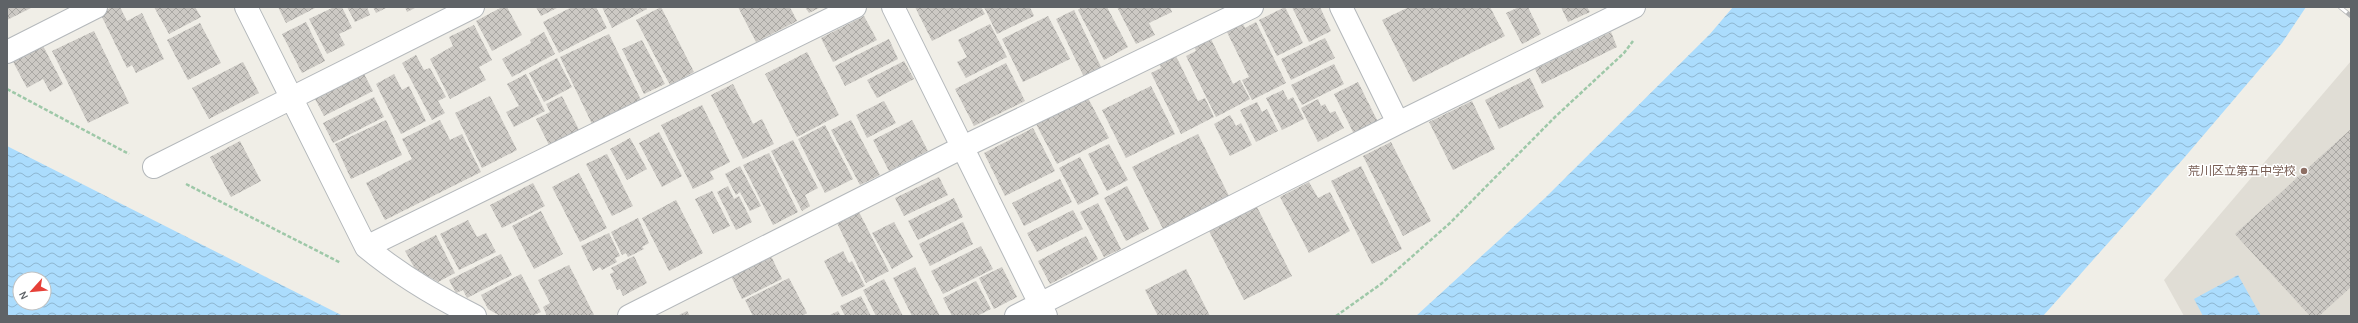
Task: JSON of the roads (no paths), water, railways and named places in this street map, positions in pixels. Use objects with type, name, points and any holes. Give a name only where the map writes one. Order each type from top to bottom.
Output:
[{"type":"street","points":[[7,52],[96,7]]},
{"type":"street","points":[[246,7],[366,247],[397,272],[439,298],[475,316]]},
{"type":"street","points":[[154,167],[473,7]]},
{"type":"street","points":[[366,247],[855,7]]},
{"type":"street","points":[[893,7],[1043,310]]},
{"type":"street","points":[[629,316],[962,147],[1252,7]]},
{"type":"street","points":[[1341,7],[1398,123]]},
{"type":"street","points":[[1016,316],[1043,310],[1398,123],[1634,7]]},
{"type":"water","points":[[1733,7],[2306,7],[2282,43],[2184,158],[2043,316],[1416,316],[1545,198],[1710,34]]},
{"type":"water","points":[[7,146],[343,316],[7,316]]},
{"type":"water","points":[[2238,275],[2261,316],[2203,316],[2194,299]]},
{"type":"railway","points":[[2340,7],[2351,16]]},
{"type":"place","name":"荒川区立第五中学校","points":[[2304,171]]}]
